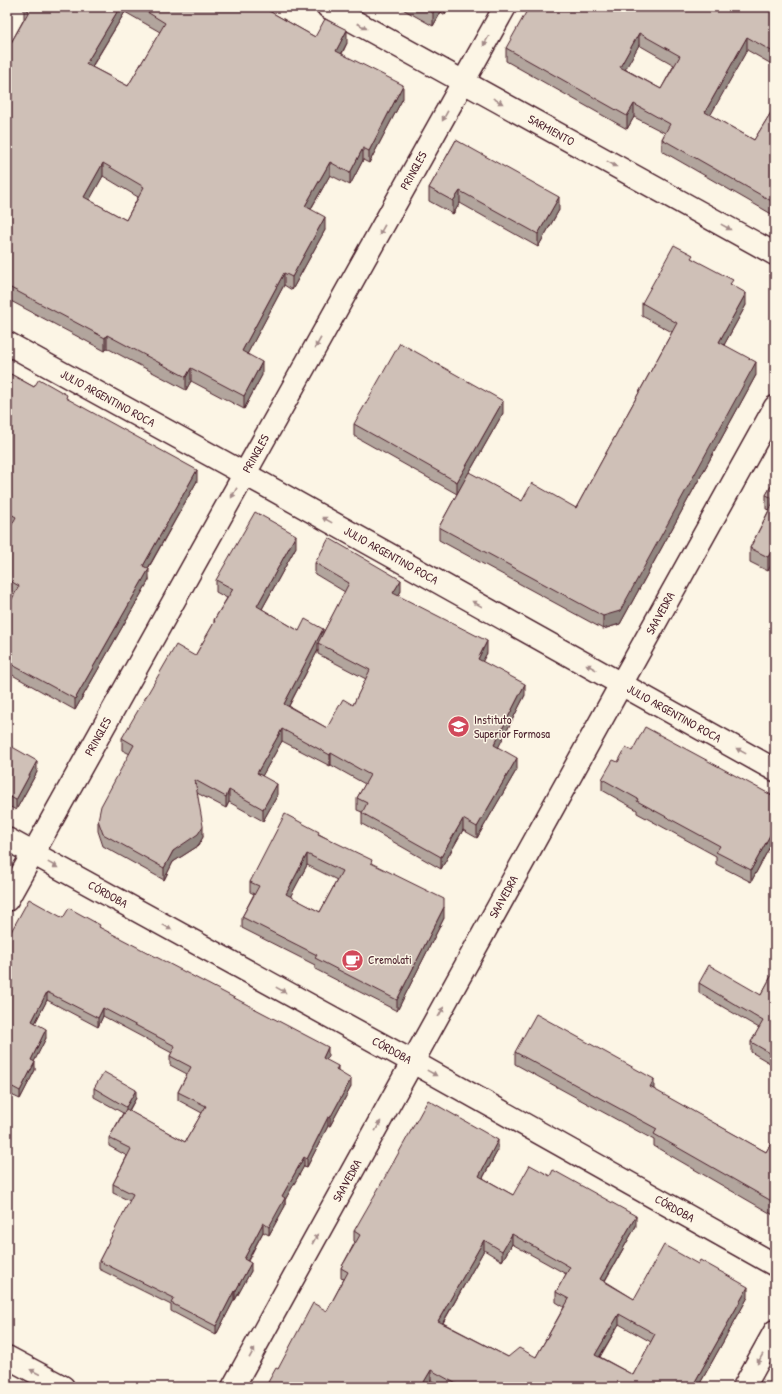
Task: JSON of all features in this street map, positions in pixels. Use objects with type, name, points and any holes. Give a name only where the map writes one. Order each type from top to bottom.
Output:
[{"type":"street","name":"SARMIENTO","points":[[328,7],[775,254]]},
{"type":"street","name":"PRINGLES","points":[[7,900],[505,7]]},
{"type":"street","name":"JULIO ARGENTINO ROCA","points":[[7,343],[621,683],[775,770]]},
{"type":"street","name":"SAAVEDRA","points":[[233,1387],[775,407]]},
{"type":"street","name":"CÓRDOBA","points":[[7,839],[413,1062],[775,1265]]},
{"type":"street","points":[[744,1387],[775,1331]]},
{"type":"street","points":[[7,1357],[63,1387]]},
{"type":"building","points":[[120,7],[86,64],[128,86],[165,23],[139,7],[262,7],[315,37],[325,19],[347,30],[336,51],[403,85],[369,151],[363,148],[350,173],[330,162],[305,206],[325,217],[292,277],[284,273],[242,351],[262,362],[244,396],[191,368],[186,377],[107,335],[105,338],[7,286],[7,50],[29,11],[24,8]],"holes":[[[103,163],[144,187],[126,220],[84,197]]]},
{"type":"building","points":[[421,7],[437,7],[433,13]]},
{"type":"building","points":[[529,7],[775,7],[775,53],[747,37],[705,112],[754,140],[775,106],[775,203],[662,139],[670,124],[634,104],[627,116],[506,48]],"holes":[[[639,33],[680,56],[661,89],[620,67]]]},
{"type":"building","points":[[456,140],[559,197],[538,234],[460,191],[453,201],[429,188]]},
{"type":"building","points":[[674,245],[693,255],[691,258],[733,280],[730,284],[746,293],[719,342],[756,362],[620,611],[603,616],[439,527],[469,472],[522,501],[532,483],[576,508],[677,323],[642,303]]},
{"type":"building","points":[[400,343],[503,401],[457,482],[354,424]]},
{"type":"building","points":[[7,372],[34,387],[39,379],[67,395],[66,398],[197,470],[143,566],[149,569],[75,699],[7,662],[7,608],[19,586],[7,579],[7,534],[16,517],[7,512]]},
{"type":"building","points":[[775,479],[775,499],[766,495]]},
{"type":"building","points":[[775,499],[775,551],[772,550],[768,557],[750,548]]},
{"type":"building","points":[[255,512],[296,535],[257,606],[299,631],[305,619],[323,629],[284,704],[327,728],[343,699],[353,705],[370,670],[318,643],[349,583],[315,563],[329,538],[401,580],[393,593],[487,641],[478,659],[525,684],[494,745],[517,758],[477,827],[463,819],[441,857],[362,813],[367,803],[357,798],[370,775],[331,753],[330,755],[282,729],[257,773],[277,784],[263,809],[229,790],[226,797],[195,780],[203,826],[198,834],[173,851],[164,868],[103,834],[98,820],[101,806],[134,745],[122,738],[176,645],[195,656],[215,621],[214,620],[233,589],[216,580]]},
{"type":"building","points":[[645,727],[775,797],[775,826],[751,870],[716,852],[720,846],[637,801],[638,799],[602,779],[613,760],[618,762],[626,747],[632,751]]},
{"type":"building","points":[[7,744],[37,761],[16,800],[7,795]]},
{"type":"building","points":[[285,814],[319,832],[318,834],[372,860],[371,863],[444,899],[444,907],[397,1000],[315,958],[317,955],[242,917],[259,886],[250,882]],"holes":[[[307,854],[342,871],[320,912],[286,894]]]},
{"type":"building","points":[[29,899],[63,918],[69,908],[100,925],[99,927],[328,1047],[323,1058],[338,1066],[336,1070],[351,1079],[330,1118],[328,1117],[307,1159],[304,1157],[282,1196],[285,1198],[269,1227],[263,1223],[244,1259],[251,1263],[235,1292],[234,1291],[216,1326],[171,1303],[174,1298],[99,1261],[133,1194],[113,1184],[131,1149],[109,1138],[126,1109],[185,1142],[206,1106],[178,1092],[191,1067],[170,1056],[175,1046],[103,1008],[98,1018],[47,992],[32,1021],[46,1029],[31,1060],[35,1062],[20,1091],[7,1084],[7,939]]},
{"type":"building","points":[[709,965],[761,995],[775,969],[775,1056],[751,1042],[763,1021],[699,983]]},
{"type":"building","points":[[536,1014],[654,1079],[650,1087],[766,1152],[775,1137],[775,1203],[654,1134],[657,1129],[515,1052]]},
{"type":"building","points":[[104,1072],[136,1090],[126,1107],[94,1088]]},
{"type":"building","points":[[428,1100],[498,1140],[479,1176],[513,1195],[530,1165],[550,1176],[553,1170],[636,1216],[600,1279],[634,1299],[664,1245],[698,1264],[700,1260],[748,1287],[692,1387],[548,1387],[545,1385],[544,1387],[462,1387],[431,1370],[421,1387],[272,1387],[267,1384],[276,1368],[278,1369],[313,1303],[327,1311],[348,1272],[341,1268],[360,1235],[354,1231]],"holes":[[[512,1234],[570,1267],[556,1292],[569,1299],[536,1357],[519,1348],[508,1357],[438,1321],[484,1240],[502,1251]],[[619,1314],[655,1334],[633,1375],[595,1355]]]},
{"type":"building","points":[[773,1383],[775,1384],[775,1387],[771,1387]]},
{"type":"place","name":"Instituto Superior Formosa","points":[[458,727]]},
{"type":"place","name":"Cremolati","points":[[352,960]]}]
